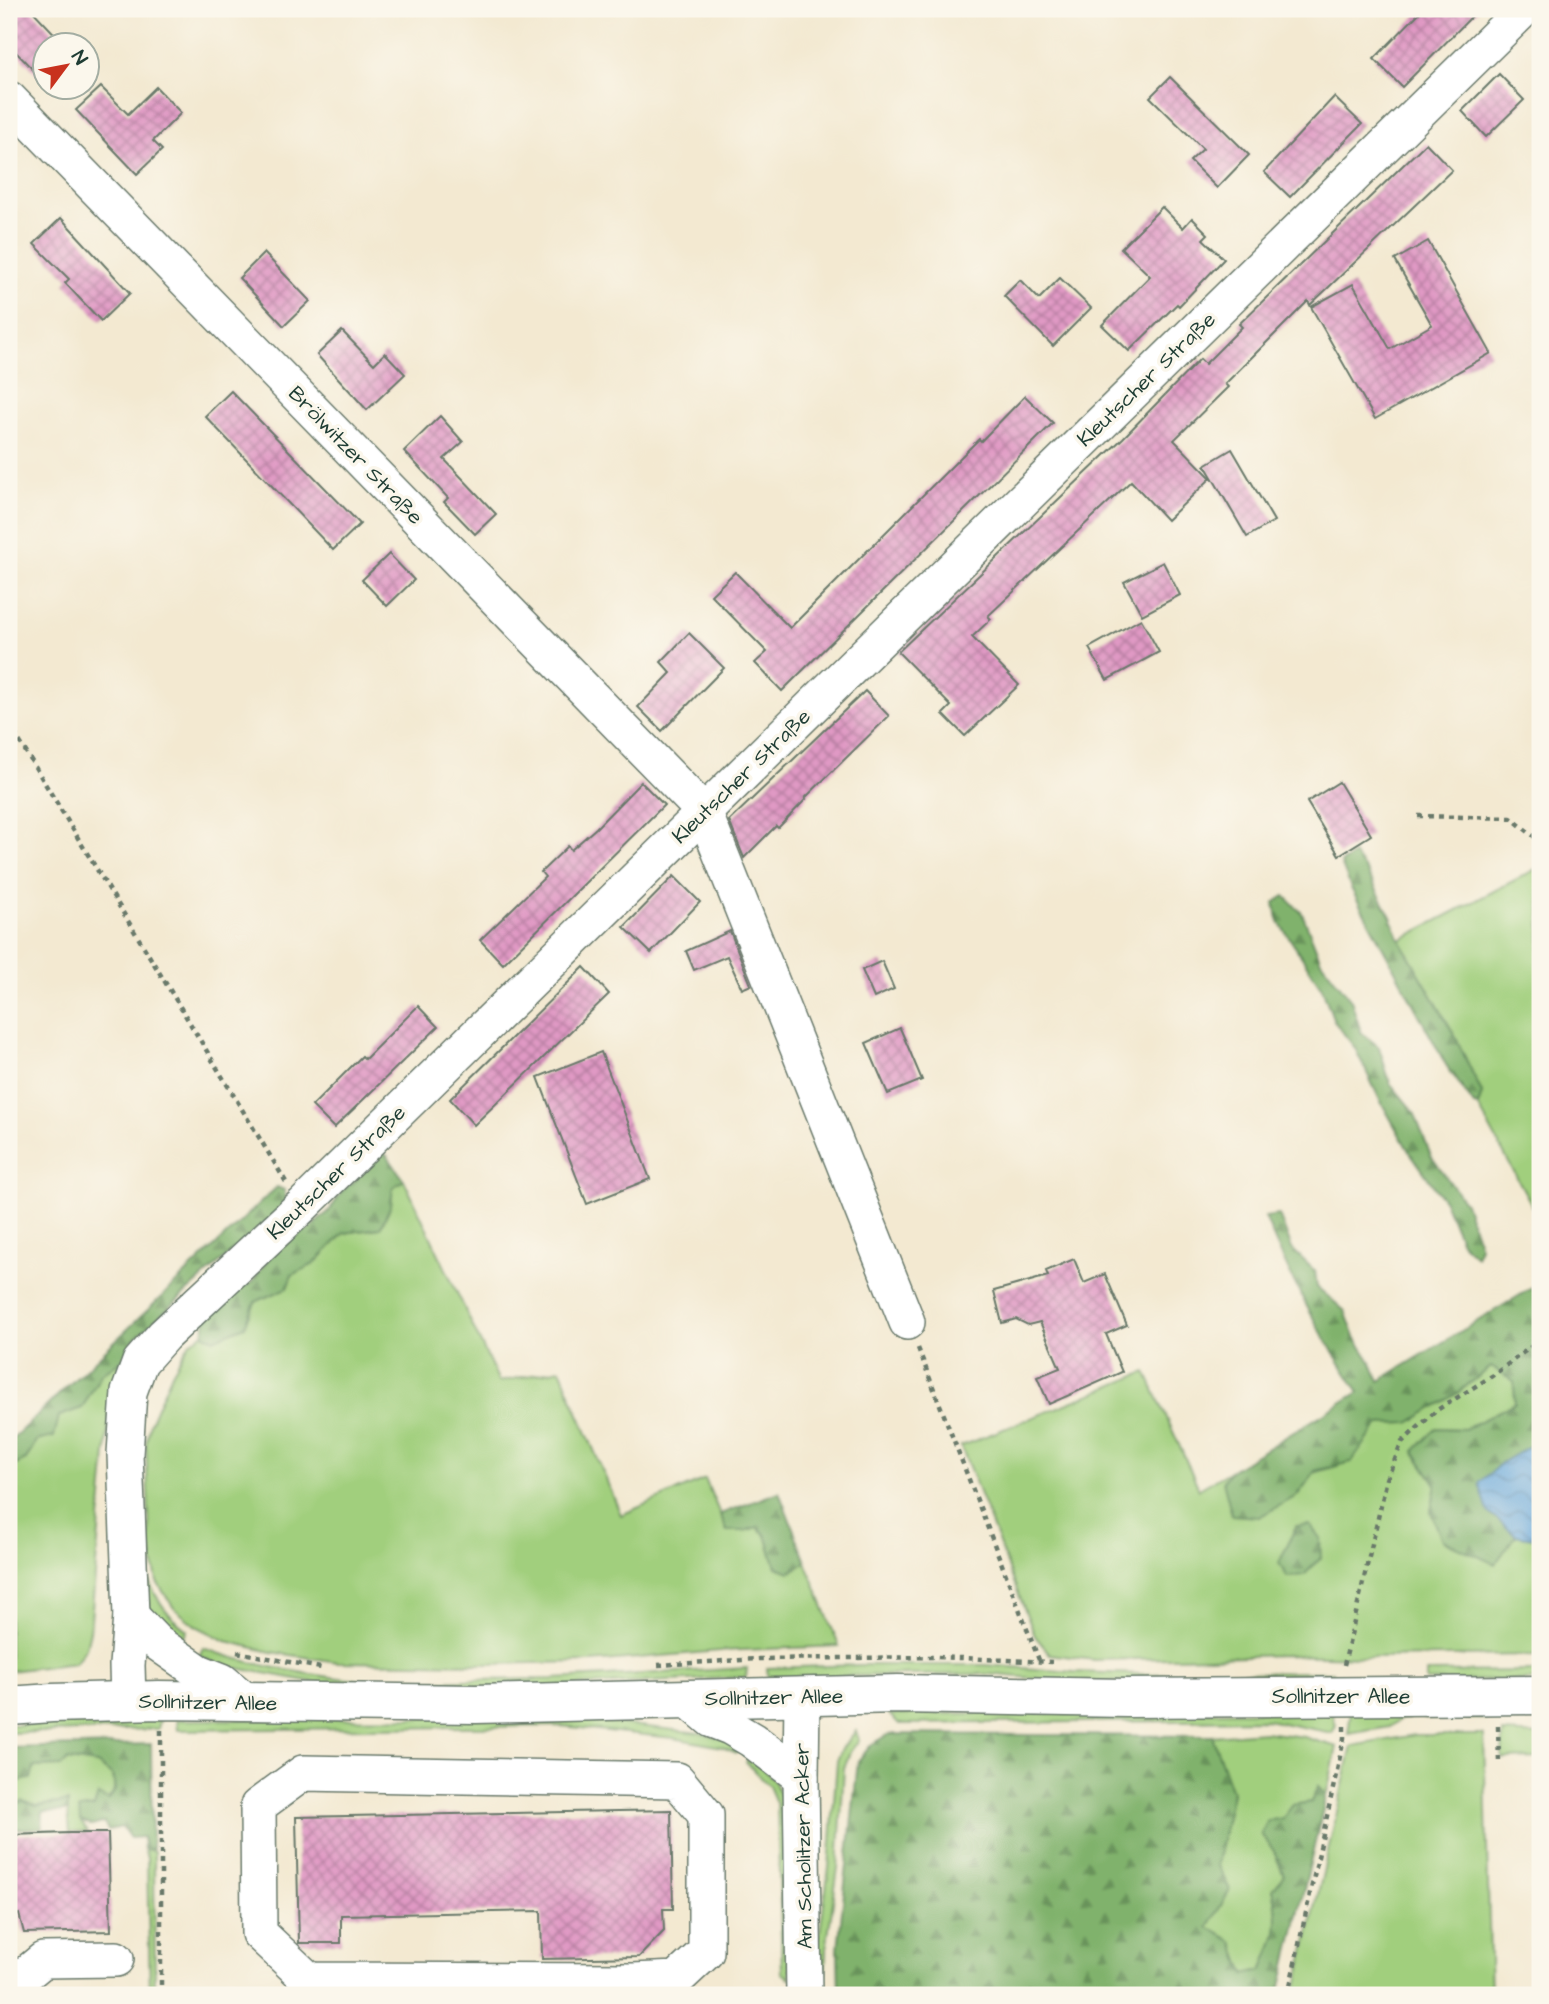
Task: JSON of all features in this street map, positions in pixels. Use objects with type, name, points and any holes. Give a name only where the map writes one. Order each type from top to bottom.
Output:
[{"type":"main road","name":"Sollnitzer Allee","points":[[9,1706],[172,1700],[476,1704],[972,1694],[1127,1698],[1540,1695]]},
{"type":"street","name":"Kleutscher Straße","points":[[128,1701],[127,1665],[131,1616],[125,1454],[129,1392],[140,1362],[164,1335],[303,1206],[1524,9]]},
{"type":"street","name":"Brölwitzer Straße","points":[[9,99],[704,812]]},
{"type":"street","points":[[704,812],[908,1322]]},
{"type":"street","points":[[131,1616],[156,1642],[198,1672],[222,1681],[246,1701]]},
{"type":"street","name":"Am Scholitzer Acker","points":[[802,1696],[804,1995]]},
{"type":"street","points":[[687,1699],[712,1720],[752,1740],[801,1777]]},
{"type":"street","points":[[303,1773],[677,1780],[706,1815],[706,1952],[677,1979],[633,1988],[309,1980],[259,1933],[257,1806],[303,1773]]},
{"type":"street","points":[[9,1988],[43,1961],[116,1959]]},
{"type":"path","points":[[9,724],[274,1164],[303,1206]]},
{"type":"path","points":[[1418,816],[1511,818],[1540,841]]},
{"type":"path","points":[[908,1322],[1039,1660]]},
{"type":"path","points":[[1344,1663],[1387,1479],[1402,1442],[1437,1410],[1492,1376],[1540,1340]]},
{"type":"path","points":[[229,1650],[322,1668]]},
{"type":"path","points":[[650,1665],[925,1657],[1053,1662]]},
{"type":"path","points":[[161,1995],[160,1734],[172,1700]]},
{"type":"path","points":[[1498,1725],[1499,1763]]},
{"type":"path","points":[[1288,1995],[1344,1738]]},
{"type":"green space","points":[[1354,855],[1367,872],[1400,940],[1454,1034],[1482,1093],[1478,1106],[1474,1105],[1446,1065],[1351,888],[1341,863]]},
{"type":"green space","points":[[1540,867],[1540,1220],[1478,1106],[1482,1093],[1454,1034],[1400,940]]},
{"type":"green space","points":[[1285,896],[1302,913],[1321,961],[1351,1000],[1361,1032],[1379,1047],[1390,1083],[1414,1112],[1431,1156],[1465,1203],[1480,1247],[1476,1256],[1461,1242],[1444,1201],[1407,1148],[1355,1048],[1334,1021],[1322,988],[1279,922],[1274,903]]},
{"type":"green space","points":[[378,1148],[404,1180],[393,1187],[391,1205],[380,1228],[344,1233],[314,1264],[292,1275],[287,1288],[255,1302],[245,1326],[214,1339],[203,1334],[207,1314],[228,1293],[252,1283],[269,1258],[289,1239],[308,1230],[330,1210],[342,1191],[358,1178],[358,1162]]},
{"type":"green space","points":[[404,1180],[499,1382],[560,1369],[621,1515],[705,1479],[727,1531],[744,1531],[757,1527],[766,1535],[776,1567],[790,1572],[806,1562],[839,1646],[720,1651],[591,1662],[338,1662],[271,1652],[226,1641],[196,1626],[174,1608],[157,1582],[150,1544],[146,1444],[150,1423],[172,1373],[190,1342],[203,1334],[214,1339],[255,1302],[287,1288],[292,1275],[314,1264],[344,1233],[380,1228],[391,1205],[393,1187]]},
{"type":"green space","points":[[277,1187],[284,1190],[287,1203],[133,1340],[123,1359],[101,1374],[82,1408],[59,1416],[54,1437],[36,1441],[26,1460],[9,1468],[9,1442]]},
{"type":"green space","points":[[1279,1215],[1292,1249],[1315,1271],[1317,1287],[1345,1311],[1355,1337],[1372,1363],[1379,1381],[1540,1283],[1540,1440],[1501,1463],[1488,1512],[1516,1535],[1495,1564],[1442,1540],[1431,1512],[1436,1484],[1414,1451],[1436,1428],[1465,1429],[1515,1403],[1514,1381],[1491,1367],[1456,1394],[1409,1423],[1379,1424],[1351,1462],[1315,1471],[1297,1496],[1259,1517],[1232,1515],[1223,1481],[1230,1471],[1359,1392],[1332,1351],[1285,1263],[1265,1217]]},
{"type":"green space","points":[[123,1359],[111,1398],[90,1631],[86,1648],[75,1663],[9,1671],[9,1468],[26,1460],[36,1441],[59,1416],[82,1408],[101,1374]]},
{"type":"green space","points":[[1491,1367],[1514,1381],[1515,1403],[1465,1429],[1436,1428],[1414,1452],[1436,1484],[1431,1512],[1495,1563],[1516,1535],[1540,1539],[1540,1655],[1287,1655],[1094,1660],[1050,1654],[1035,1636],[961,1446],[1146,1372],[1199,1489],[1230,1471],[1223,1481],[1297,1496],[1314,1473],[1351,1462],[1379,1424],[1409,1423],[1456,1394]]},
{"type":"green space","points":[[779,1492],[806,1562],[790,1572],[776,1567],[766,1535],[757,1527],[744,1531],[727,1531],[720,1514]]},
{"type":"green space","points":[[1310,1525],[1320,1538],[1321,1558],[1304,1575],[1287,1577],[1279,1563],[1296,1526]]},
{"type":"green space","points":[[147,1578],[163,1607],[187,1630],[179,1645],[152,1615],[145,1597]]},
{"type":"green space","points":[[203,1648],[285,1670],[370,1681],[553,1679],[747,1668],[746,1677],[553,1687],[345,1688],[220,1665],[199,1656]]},
{"type":"green space","points":[[985,1665],[1141,1674],[1333,1672],[1335,1681],[1078,1682],[986,1674],[768,1677],[767,1668]]},
{"type":"green space","points":[[1540,1671],[1540,1680],[1426,1681],[1426,1672]]},
{"type":"green space","points":[[1409,1710],[1408,1719],[1400,1719],[1390,1727],[1348,1734],[1351,1711]]},
{"type":"green space","points":[[1426,1710],[1540,1710],[1540,1719],[1425,1719]]},
{"type":"green space","points":[[1332,1711],[1336,1726],[1332,1733],[1267,1720],[898,1724],[889,1714]]},
{"type":"green space","points":[[561,1717],[700,1733],[742,1747],[737,1753],[722,1747],[673,1738],[561,1726],[178,1730],[177,1720]]},
{"type":"green space","points":[[160,1720],[158,1729],[9,1733],[9,1725]]},
{"type":"green space","points":[[856,1731],[859,1740],[850,1752],[844,1768],[838,1868],[825,1974],[817,1974],[837,1761],[842,1748]]},
{"type":"green space","points":[[1264,1732],[1304,1737],[1337,1747],[1326,1796],[1318,1786],[1311,1802],[1293,1805],[1282,1819],[1261,1834],[1274,1851],[1284,1875],[1273,1889],[1277,1922],[1272,1948],[1262,1970],[1245,1974],[1233,1942],[1208,1927],[1230,1890],[1217,1865],[1232,1792],[1212,1736]]},
{"type":"green space","points":[[1503,1733],[1540,1735],[1540,1758],[1502,1759]]},
{"type":"green space","points":[[890,1734],[1212,1736],[1232,1792],[1217,1864],[1230,1890],[1208,1927],[1233,1942],[1245,1974],[1262,1970],[1271,1949],[1277,1922],[1273,1889],[1284,1875],[1274,1851],[1261,1834],[1268,1820],[1282,1819],[1293,1805],[1311,1802],[1318,1786],[1326,1796],[1279,1995],[839,1995],[838,1949],[858,1761],[871,1745]]},
{"type":"green space","points":[[1415,1735],[1484,1735],[1491,1995],[1295,1995],[1352,1746]]},
{"type":"green space","points":[[151,1744],[152,1849],[144,1849],[143,1837],[130,1838],[122,1827],[108,1830],[104,1822],[93,1826],[80,1821],[79,1809],[94,1807],[98,1795],[109,1800],[115,1790],[113,1776],[97,1764],[68,1760],[61,1766],[34,1767],[31,1779],[20,1781],[9,1774],[9,1748]]},
{"type":"green space","points":[[751,1755],[775,1782],[783,1803],[787,1832],[790,1978],[782,1973],[777,1805],[769,1786],[746,1762]]},
{"type":"green space","points":[[68,1760],[97,1764],[113,1776],[114,1789],[111,1797],[91,1809],[80,1821],[88,1832],[70,1833],[67,1802],[36,1806],[23,1801],[13,1805],[9,1800],[9,1774],[20,1781],[33,1767],[61,1766]]},
{"type":"green space","points":[[9,1800],[13,1805],[23,1801],[36,1806],[68,1802],[68,1811],[43,1812],[42,1828],[11,1829]]},
{"type":"green space","points":[[144,1849],[154,1851],[155,1995],[150,1995],[147,1858]]},
{"type":"water","points":[[1540,1440],[1540,1539],[1516,1535],[1488,1512],[1479,1483],[1501,1463]]},
{"type":"building","points":[[9,9],[31,9],[53,32],[32,32],[32,69],[9,45]]},
{"type":"building","points":[[1423,9],[1479,9],[1402,87],[1374,59]]},
{"type":"building","points":[[1499,74],[1524,100],[1486,137],[1462,111]]},
{"type":"building","points":[[1170,77],[1249,155],[1217,188],[1190,161],[1203,149],[1150,97]]},
{"type":"building","points":[[156,87],[181,113],[153,141],[162,150],[137,174],[76,110],[85,102],[102,102],[102,88],[128,114]]},
{"type":"building","points":[[1334,97],[1362,124],[1290,197],[1264,172]]},
{"type":"building","points":[[1426,143],[1452,170],[1310,305],[1308,301],[1225,384],[1228,387],[1174,440],[1211,478],[1167,520],[1131,481],[988,616],[991,619],[972,637],[1019,685],[965,736],[943,714],[951,706],[898,652],[1123,438],[1200,359],[1205,364],[1242,327],[1239,324]]},
{"type":"building","points":[[1162,207],[1183,228],[1192,218],[1208,234],[1203,239],[1224,259],[1179,306],[1177,304],[1129,351],[1102,325],[1150,276],[1121,248]]},
{"type":"building","points":[[61,218],[130,293],[101,321],[65,283],[69,279],[34,244]]},
{"type":"building","points":[[1428,241],[1491,353],[1375,419],[1311,307],[1353,284],[1390,349],[1432,325],[1395,260]]},
{"type":"building","points":[[264,253],[310,301],[284,326],[239,278]]},
{"type":"building","points":[[1060,278],[1091,308],[1053,346],[1004,296],[1020,280],[1039,299]]},
{"type":"building","points":[[342,331],[374,364],[385,353],[405,374],[367,410],[317,355]]},
{"type":"building","points":[[231,391],[360,524],[333,550],[205,416]]},
{"type":"building","points":[[1025,396],[1053,423],[782,691],[755,663],[767,652],[711,595],[735,572],[790,628]]},
{"type":"building","points":[[440,416],[463,442],[444,459],[496,514],[475,534],[444,502],[448,498],[404,451]]},
{"type":"building","points":[[1232,449],[1274,521],[1247,537],[1205,465]]},
{"type":"building","points":[[389,554],[414,580],[387,606],[362,580]]},
{"type":"building","points":[[1163,562],[1180,595],[1142,615],[1124,582]]},
{"type":"building","points":[[1141,619],[1159,652],[1107,680],[1089,648]]},
{"type":"building","points":[[689,633],[724,668],[662,731],[638,707],[671,673],[661,662]]},
{"type":"building","points":[[865,691],[889,716],[778,828],[776,826],[744,858],[729,821]]},
{"type":"building","points":[[641,782],[664,805],[503,964],[480,940],[545,877],[541,872],[568,846],[571,850],[596,828]]},
{"type":"building","points":[[1339,782],[1371,835],[1339,855],[1307,802]]},
{"type":"building","points":[[674,876],[700,902],[651,953],[624,927]]},
{"type":"building","points":[[730,931],[751,985],[742,989],[727,956],[694,970],[686,951]]},
{"type":"building","points":[[882,961],[894,989],[874,998],[862,970]]},
{"type":"building","points":[[584,967],[609,994],[474,1125],[450,1099]]},
{"type":"building","points":[[418,1006],[438,1027],[334,1128],[312,1106],[362,1056],[365,1059]]},
{"type":"building","points":[[900,1028],[922,1080],[888,1094],[866,1043]]},
{"type":"building","points":[[601,1052],[650,1179],[587,1204],[538,1077]]},
{"type":"building","points":[[1074,1259],[1084,1283],[1105,1274],[1127,1325],[1106,1334],[1122,1372],[1049,1404],[1037,1377],[1060,1368],[1040,1322],[1028,1325],[1016,1319],[1002,1323],[994,1291],[1048,1276],[1046,1271]]},
{"type":"building","points":[[671,1810],[673,1909],[663,1909],[664,1931],[639,1957],[542,1959],[541,1911],[341,1915],[341,1943],[299,1943],[296,1817]]},
{"type":"building","points":[[108,1833],[111,1931],[24,1933],[19,1914],[9,1917],[9,1835]]}]
